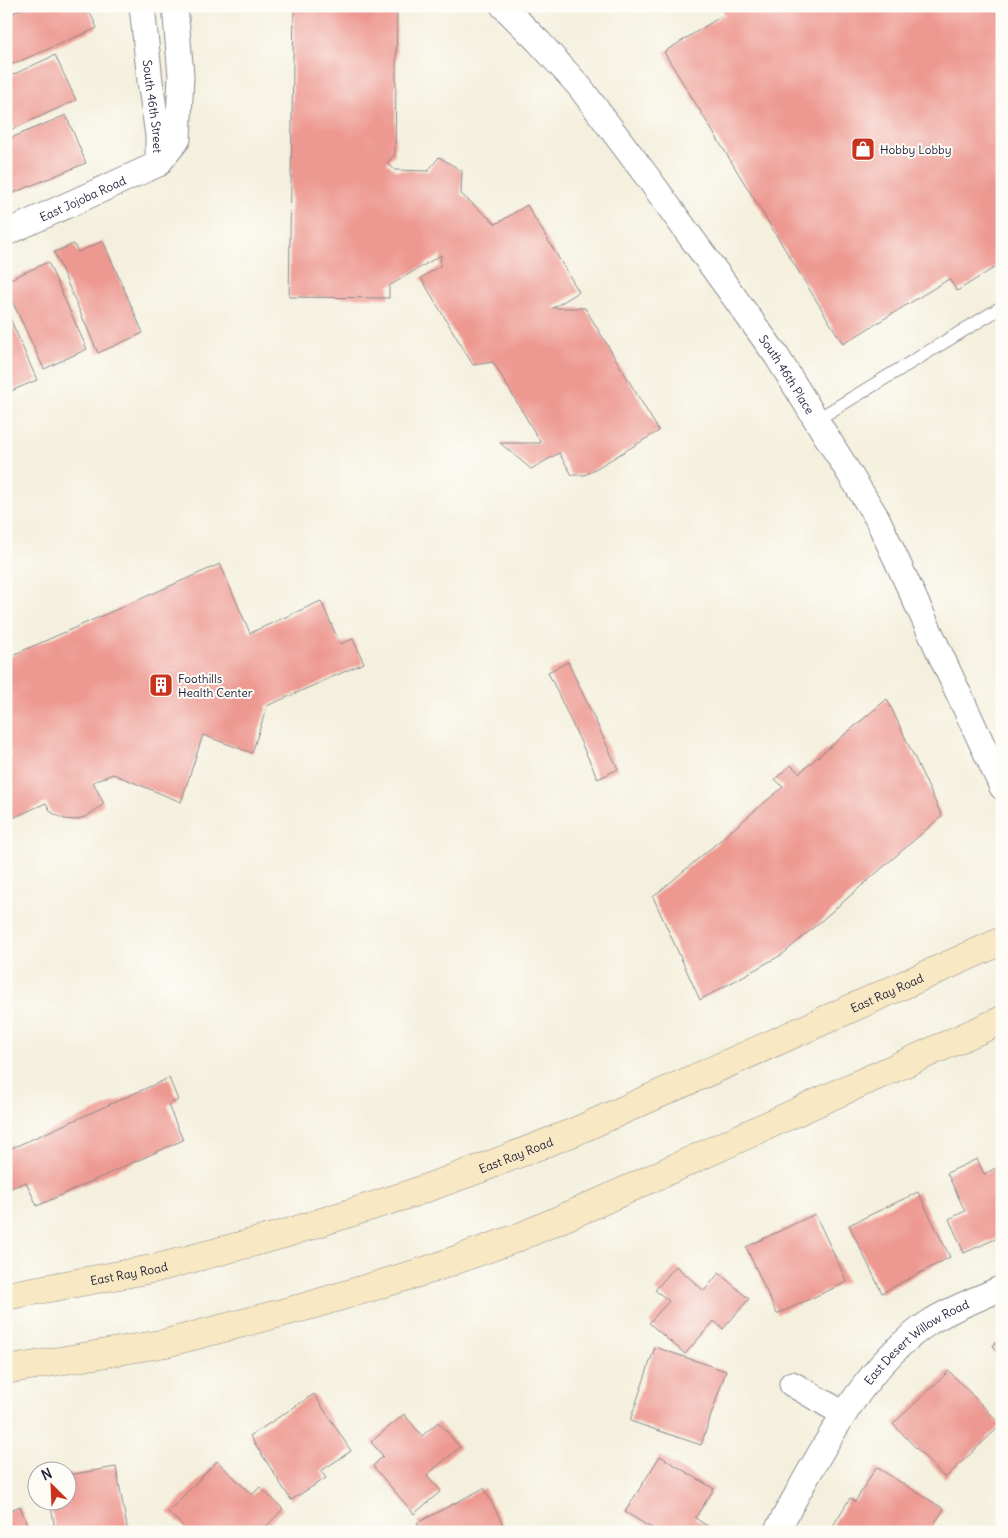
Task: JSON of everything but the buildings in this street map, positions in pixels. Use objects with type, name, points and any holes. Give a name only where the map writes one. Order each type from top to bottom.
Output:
[{"type":"main road","name":"East Ray Road","points":[[6,1296],[157,1268],[284,1234],[410,1194],[574,1132],[1002,941]]},
{"type":"main road","points":[[6,1370],[166,1343],[308,1306],[428,1270],[517,1238],[600,1202],[1002,1020]]},
{"type":"street","name":"South 46th Street","points":[[142,6],[158,135],[158,164]]},
{"type":"street","name":"South 46th Street","points":[[158,164],[178,139],[181,76],[175,6]]},
{"type":"street","name":"South 46th Place","points":[[503,6],[579,86],[776,355],[878,518],[1002,787]]},
{"type":"street","name":"East Jojoba Road","points":[[6,233],[158,164]]},
{"type":"street","name":"East Desert Willow Road","points":[[776,1532],[844,1414],[898,1347],[930,1322],[1002,1288]]},
{"type":"street","points":[[792,1384],[844,1414]]},
{"type":"lane","points":[[816,420],[1002,307]]},
{"type":"place","name":"Hobby Lobby","points":[[863,149]]},
{"type":"place","name":"Foothills Health Center","points":[[161,685]]}]
